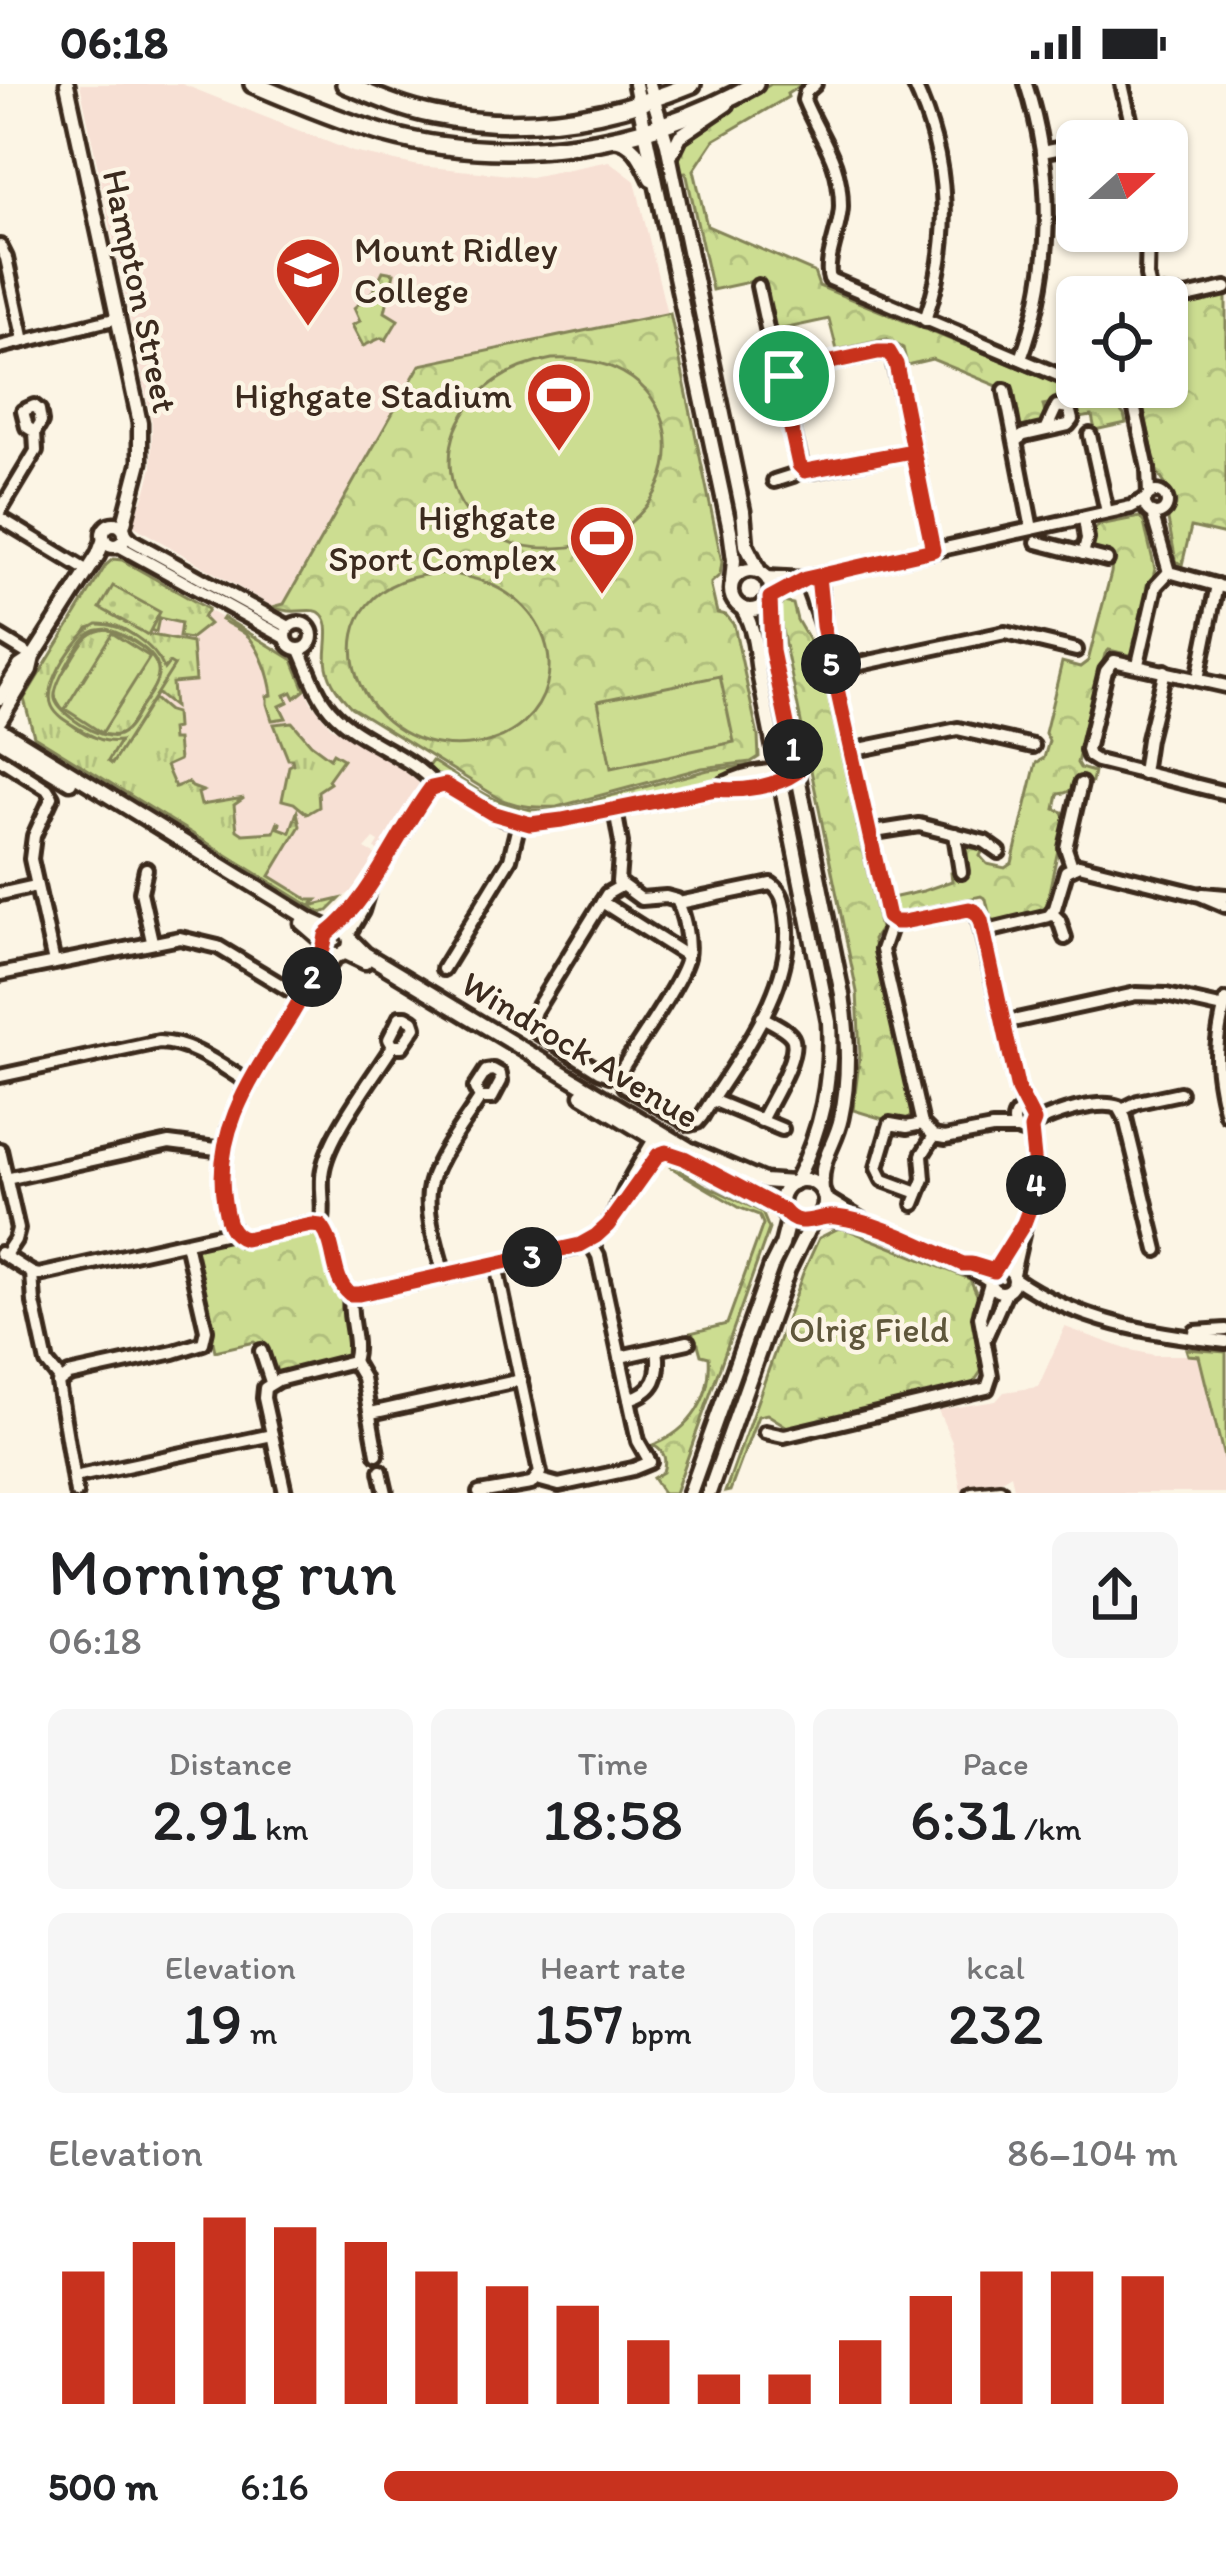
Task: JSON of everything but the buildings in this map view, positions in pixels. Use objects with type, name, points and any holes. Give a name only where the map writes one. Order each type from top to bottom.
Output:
[{"type":"main road","points":[[253,84],[345,121],[428,143],[512,150],[614,139],[711,107],[754,85]]},
{"type":"main road","points":[[345,84],[431,115],[468,121],[562,120],[692,84]]},
{"type":"street","points":[[635,84],[647,96],[654,128],[662,202],[730,530],[732,598],[752,625],[756,641],[826,996],[831,1047],[824,1110],[814,1144],[784,1192],[782,1245],[690,1493]]},
{"type":"street","points":[[815,84],[804,100],[830,150],[841,193],[841,221],[828,276],[839,285],[1056,374]]},
{"type":"street","points":[[914,84],[938,148],[944,198],[941,260],[926,320]]},
{"type":"street","points":[[1021,359],[1045,260],[1048,196],[1026,84]]},
{"type":"street","points":[[1122,84],[1130,120]]},
{"type":"street","points":[[670,157],[680,136],[754,85]]},
{"type":"street","name":"Hampton Street","points":[[67,86],[141,436],[140,462],[116,536]]},
{"type":"street","points":[[654,128],[670,157],[746,545],[772,587],[773,652],[848,1038],[843,1112],[821,1165],[825,1204],[788,1270],[709,1493]]},
{"type":"street","points":[[614,139],[634,148],[662,202]]},
{"type":"street","points":[[1042,152],[1056,149]]},
{"type":"street","points":[[0,246],[24,341]]},
{"type":"street","points":[[758,286],[774,361],[784,376]]},
{"type":"street","points":[[1188,296],[1226,287]]},
{"type":"street","points":[[0,347],[118,318]]},
{"type":"street","points":[[802,469],[782,388],[784,376],[789,371],[889,352],[896,364],[933,550]]},
{"type":"street","points":[[1005,390],[1034,536]]},
{"type":"street","points":[[1134,408],[1169,572]]},
{"type":"street","points":[[1017,440],[1046,430]]},
{"type":"street","points":[[35,432],[36,451],[0,514],[86,570]]},
{"type":"street","points":[[1090,435],[1107,512]]},
{"type":"street","points":[[773,481],[802,469],[814,471],[912,451]]},
{"type":"street","points":[[732,581],[746,570],[811,577],[933,550],[1034,536],[1084,518],[1153,503]]},
{"type":"street","points":[[1083,554],[1088,539],[1084,518]]},
{"type":"street","points":[[0,720],[86,570],[116,536],[287,633],[292,648],[305,647]]},
{"type":"street","points":[[1034,536],[1107,560]]},
{"type":"street","points":[[1169,572],[1221,586],[1198,679]]},
{"type":"street","points":[[1138,664],[1156,586],[1169,572]]},
{"type":"street","points":[[742,609],[754,610],[811,577]]},
{"type":"street","points":[[811,577],[884,908],[892,921]]},
{"type":"street","points":[[287,633],[299,623],[307,625],[312,635],[305,647],[310,672],[335,715],[422,771],[435,785]]},
{"type":"street","points":[[832,670],[1005,633],[1076,650]]},
{"type":"street","points":[[0,637],[33,657]]},
{"type":"street","points":[[0,698],[20,667],[33,657]]},
{"type":"street","points":[[1226,686],[1119,660],[1107,667],[1088,750],[1097,761],[1226,793]]},
{"type":"street","points":[[1143,773],[1165,671]]},
{"type":"street","name":"Windrock Avenue","points":[[0,729],[312,921],[337,941]]},
{"type":"street","points":[[850,752],[958,729],[1034,746]]},
{"type":"street","name":"Windrock Avenue","points":[[0,740],[301,922],[365,954],[656,1135],[684,1158],[786,1214]]},
{"type":"street","points":[[0,759],[52,797],[32,847],[54,963]]},
{"type":"street","points":[[232,1232],[222,1179],[232,1118],[249,1083],[310,983],[322,975],[337,941],[435,785],[445,785],[492,813],[519,822],[552,822],[729,790],[797,772]]},
{"type":"street","points":[[1072,866],[1066,848],[1070,805],[1081,784]]},
{"type":"street","points":[[615,810],[621,843],[617,878],[640,899],[671,897],[679,903],[687,956],[678,979],[620,1073],[621,1080],[693,1123],[700,1119],[775,995],[787,953],[786,918],[780,890],[765,884],[679,903]]},
{"type":"street","points":[[443,969],[506,866],[519,822]]},
{"type":"street","points":[[868,833],[913,825],[985,842],[999,852]]},
{"type":"street","points":[[955,834],[961,872]]},
{"type":"street","points":[[983,932],[1044,919],[1052,913],[1064,875],[1072,866],[1200,895],[1226,906]]},
{"type":"street","points":[[146,869],[141,892],[152,941]]},
{"type":"street","points":[[0,894],[36,886]]},
{"type":"street","points":[[620,1073],[599,1071],[537,1032],[531,1023],[602,902],[621,886]]},
{"type":"street","points":[[1200,895],[1226,896]]},
{"type":"street","points":[[602,902],[687,956]]},
{"type":"street","points":[[892,921],[969,909],[978,914],[983,932],[1036,1186],[1011,1283],[985,1340]]},
{"type":"street","points":[[1052,913],[1065,938]]},
{"type":"street","points":[[892,921],[882,950],[922,1124],[934,1136],[945,1138],[1107,1103],[1116,1105],[1122,1110],[1157,1250]]},
{"type":"street","points":[[0,974],[180,938],[206,942],[302,998]]},
{"type":"street","points":[[1003,1023],[1136,994],[1225,1004],[1215,1047],[1226,1114]]},
{"type":"street","points":[[761,1121],[788,1068],[793,1045],[790,1034],[762,1017]]},
{"type":"street","points":[[0,1076],[172,1043],[192,1049],[249,1083]]},
{"type":"street","points":[[321,1226],[322,1178],[328,1154],[393,1046]]},
{"type":"street","points":[[1122,1110],[1180,1093]]},
{"type":"street","points":[[444,1276],[429,1189],[434,1172],[480,1098]]},
{"type":"street","points":[[712,1100],[782,1129]]},
{"type":"street","points":[[922,1124],[890,1124],[877,1168],[883,1180],[916,1199],[924,1179],[922,1155],[934,1136]]},
{"type":"street","points":[[623,1201],[656,1135]]},
{"type":"street","name":"Windrock Avenue","points":[[656,1135],[764,1181],[794,1182]]},
{"type":"street","points":[[6,1179],[169,1143],[224,1150]]},
{"type":"street","points":[[0,1150],[18,1229],[2,1254],[32,1274],[232,1232],[245,1239],[312,1225],[321,1226],[329,1237],[341,1286],[350,1294]]},
{"type":"street","points":[[350,1294],[573,1248],[608,1225],[658,1155],[666,1152],[684,1158]]},
{"type":"street","points":[[794,1182],[810,1181],[868,1224],[971,1264],[992,1276],[998,1292],[1011,1283]]},
{"type":"street","points":[[786,1214],[800,1223],[815,1219],[868,1224]]},
{"type":"street","points":[[765,1432],[784,1436],[987,1388],[991,1376],[980,1317],[992,1276],[1024,1223]]},
{"type":"street","points":[[537,1479],[560,1485],[650,1462],[638,1441],[598,1256],[589,1240]]},
{"type":"street","points":[[76,1493],[58,1398],[60,1379],[203,1343],[206,1330],[186,1243]]},
{"type":"street","points":[[479,1493],[531,1484],[540,1466],[496,1265]]},
{"type":"street","points":[[992,1276],[1004,1268],[1011,1283],[1124,1327],[1226,1342]]},
{"type":"street","points":[[32,1274],[47,1363],[60,1379]]},
{"type":"street","points":[[350,1294],[353,1361]]},
{"type":"street","points":[[1179,1334],[1226,1330]]},
{"type":"street","points":[[620,1357],[688,1342]]},
{"type":"street","points":[[629,1399],[654,1385],[659,1368],[657,1348]]},
{"type":"street","points":[[261,1351],[271,1382]]},
{"type":"street","points":[[285,1493],[264,1393],[271,1382],[353,1361]]},
{"type":"street","points":[[353,1361],[363,1378],[377,1454]]},
{"type":"street","points":[[371,1413],[521,1381]]},
{"type":"street","points":[[74,1478],[272,1435]]},
{"type":"street","points":[[381,1472],[386,1493]]},
{"type":"street","points":[[972,1493],[1002,1486]]},
{"type":"shaded area","name":"Mount Ridley College","points":[[80,84],[182,84],[353,152],[419,166],[530,177],[609,161],[635,181],[667,314],[420,365],[284,604],[273,607],[134,526],[152,467],[152,422]]},
{"type":"shaded area","points":[[113,559],[293,660],[311,702],[331,727],[417,778],[419,786],[378,852],[379,842],[374,839],[365,849],[376,855],[351,892],[309,906],[34,736],[24,699]]},
{"type":"shaded area","points":[[1065,1327],[1154,1355],[1199,1355],[1226,1466],[1226,1493],[1015,1493],[1011,1474],[995,1484],[961,1490],[952,1442],[938,1410],[996,1401],[1004,1392],[1038,1387]]},
{"type":"green space","points":[[771,84],[803,84],[714,140],[694,170],[707,226],[814,272],[819,286],[1056,383],[1056,402],[1043,405],[1043,423],[1024,428],[1019,425],[1012,392],[932,359],[907,365],[903,348],[886,339],[837,350],[829,319],[774,331],[763,279],[712,290],[686,172],[679,173],[676,155],[684,138]]},
{"type":"green space","points":[[659,139],[744,557],[738,558],[657,152],[655,141]]},
{"type":"green space","points":[[383,271],[394,273],[385,312],[398,320],[386,340],[363,346],[352,325],[360,321],[354,308],[373,291]]},
{"type":"green space","points":[[1226,296],[1226,535],[1191,527],[1182,565],[1176,561],[1168,520],[1175,499],[1157,472],[1143,408],[1188,408],[1188,305]]},
{"type":"green space","points":[[670,313],[722,562],[711,587],[717,613],[734,625],[759,757],[557,807],[502,800],[351,707],[328,673],[324,617],[315,611],[273,607],[284,604],[420,365]]},
{"type":"green space","name":"Highgate Stadium","points":[[552,359],[603,365],[640,384],[661,414],[667,449],[660,484],[638,515],[604,538],[556,548],[511,542],[478,524],[458,497],[450,465],[456,431],[474,400],[506,375]]},
{"type":"green space","points":[[1076,408],[1118,408],[1126,423],[1095,430],[1092,416],[1079,418]]},
{"type":"green space","points":[[1140,517],[1155,569],[1135,651],[1105,654],[1077,763],[1094,772],[1092,782],[1075,779],[1069,791],[1058,794],[1055,809],[1065,817],[1046,906],[995,921],[981,896],[899,915],[892,898],[952,881],[951,873],[967,869],[966,844],[979,848],[987,864],[1005,868],[1012,863],[1036,763],[1044,758],[1049,741],[1045,733],[1062,662],[1080,667],[1088,661],[1111,573],[1113,555],[1093,550],[1093,533],[1099,525]]},
{"type":"green space","points":[[113,559],[208,609],[203,618],[209,624],[190,639],[179,637],[181,623],[159,618],[156,632],[147,634],[192,643],[195,681],[172,683],[174,707],[156,693],[173,667],[164,671],[134,635],[104,624],[88,628],[49,695],[52,702],[69,723],[85,733],[121,740],[112,763],[153,698],[175,713],[176,728],[171,729],[179,760],[166,766],[175,787],[188,782],[203,791],[198,793],[201,805],[244,798],[234,805],[237,830],[243,834],[274,832],[278,822],[279,828],[290,832],[297,812],[300,826],[270,876],[309,900],[317,900],[310,906],[340,899],[328,911],[321,913],[34,736],[24,699]]},
{"type":"green space","points":[[447,573],[483,582],[515,599],[545,640],[547,685],[538,705],[524,723],[504,736],[478,744],[432,743],[395,727],[369,700],[354,668],[354,634],[368,604],[398,582]]},
{"type":"green space","points":[[113,586],[160,612],[148,635],[100,608]]},
{"type":"green space","points":[[783,602],[793,604],[821,661],[880,929],[873,939],[912,1113],[903,1125],[853,1110],[860,1055],[857,992],[778,611]]},
{"type":"green space","points":[[223,617],[293,660],[305,690],[295,698],[292,692],[285,695],[288,702],[280,706],[286,718],[272,720],[267,704],[271,688],[261,657],[249,637]]},
{"type":"green space","points":[[97,624],[127,631],[153,652],[164,669],[169,663],[174,666],[112,764],[108,761],[120,741],[100,739],[65,720],[54,710],[50,697],[64,660]],"holes":[[[107,629],[132,640],[149,653],[158,668],[153,689],[130,725],[116,736],[91,730],[55,699],[67,665],[85,639],[91,632]]]},
{"type":"green space","points":[[107,629],[141,647],[158,668],[157,681],[129,727],[115,735],[80,725],[61,708],[55,689],[83,642]]},
{"type":"green space","points":[[112,633],[150,657],[102,733],[65,709]]},
{"type":"green space","points":[[720,676],[734,742],[611,768],[598,701]]},
{"type":"green space","points":[[292,722],[330,758],[333,753],[343,759],[330,783],[318,791],[319,807],[307,814],[282,800],[293,764],[274,724]]},
{"type":"green space","points":[[432,761],[506,804],[557,809],[560,818],[524,817],[505,810],[427,768]]},
{"type":"green space","points":[[760,764],[760,769],[699,788],[654,793],[599,808],[561,809],[708,770]]},
{"type":"green space","points":[[672,1168],[762,1212],[769,1229],[675,1493],[663,1493],[653,1478],[663,1472],[665,1460],[653,1445],[688,1421],[707,1386],[709,1357],[701,1355],[698,1344],[693,1345],[690,1333],[727,1324],[763,1224],[759,1215]]},
{"type":"green space","name":"Olrig Field","points":[[841,1227],[970,1279],[978,1297],[973,1309],[984,1367],[970,1388],[789,1428],[767,1414],[758,1416],[730,1491],[725,1492],[803,1273],[819,1238]]},
{"type":"green space","points":[[311,1229],[326,1239],[337,1291],[345,1303],[352,1350],[347,1360],[279,1375],[274,1374],[264,1348],[254,1342],[215,1351],[193,1251],[197,1245],[224,1238],[240,1245]]},
{"type":"green space","points":[[1186,1349],[1226,1352],[1226,1466],[1199,1356],[1188,1355]]},
{"type":"place","name":"Mount Ridley College","points":[[308,329]]},
{"type":"place","name":"Highgate Stadium","points":[[559,454]]},
{"type":"place","name":"Highgate Sport Complex","points":[[602,597]]},
{"type":"route","points":[[784,376],[782,388],[799,465],[805,471],[912,451],[918,479],[933,550],[805,579],[770,598],[772,651],[797,772],[782,783],[716,789],[530,824],[492,813],[445,785],[431,788],[369,888],[337,929],[326,935],[310,983],[236,1107],[227,1130],[222,1179],[230,1228],[239,1238],[321,1226],[329,1237],[341,1286],[346,1293],[359,1294],[580,1245],[602,1231],[658,1155],[666,1152],[784,1211],[794,1221],[833,1217],[868,1224],[963,1264],[994,1271],[1004,1259],[1035,1194],[1034,1121],[1018,1090],[981,920],[969,909],[903,922],[888,917],[823,626],[823,607],[818,576],[933,550],[896,364],[885,351],[789,371],[784,376]]}]
